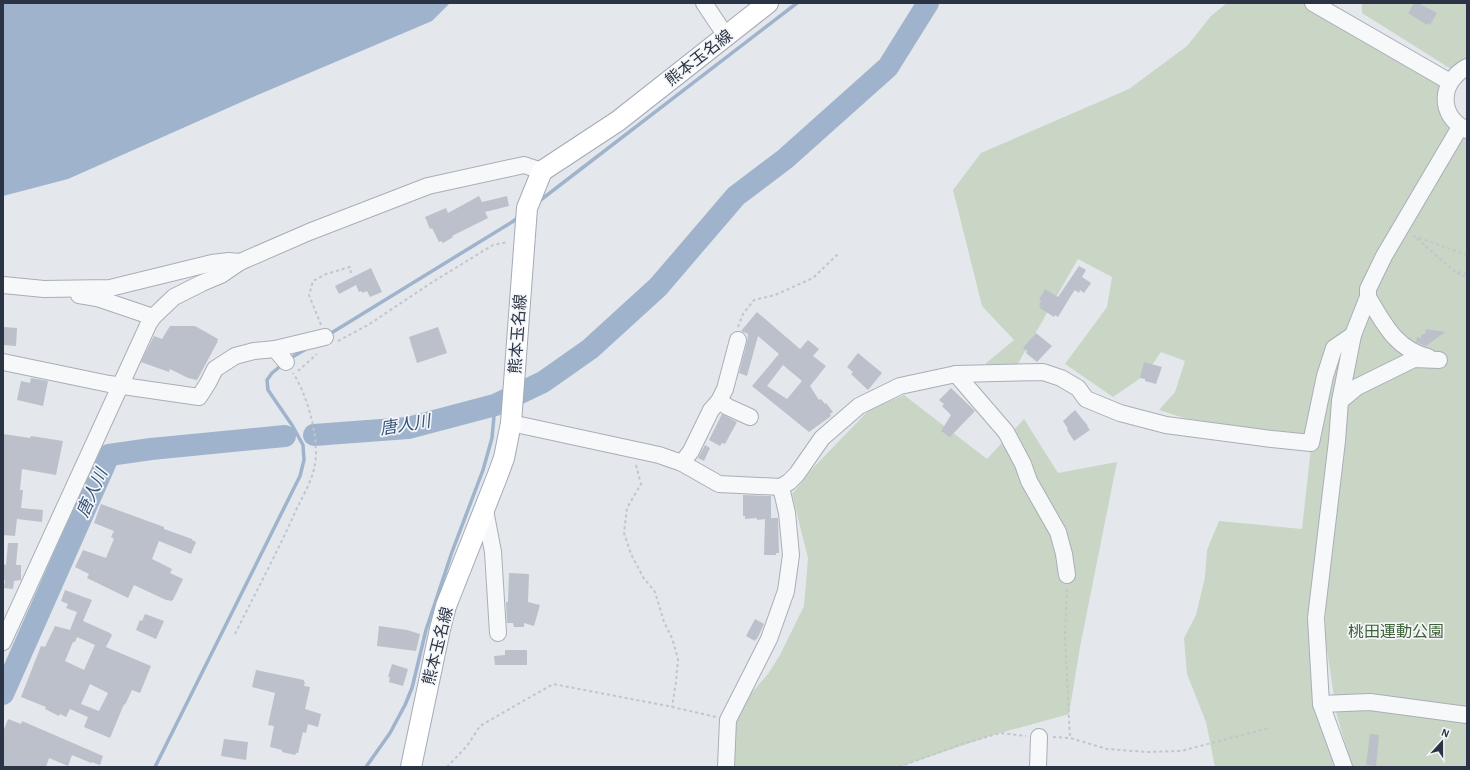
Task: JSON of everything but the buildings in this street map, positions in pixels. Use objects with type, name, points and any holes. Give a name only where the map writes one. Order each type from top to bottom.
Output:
[{"type":"main road","name":"熊本玉名線","points":[[411,767],[446,606],[485,510],[504,458],[511,418],[527,208],[542,171],[618,121],[768,3]]},
{"type":"street","points":[[704,3],[726,36]]},
{"type":"street","points":[[1313,3],[1450,82]]},
{"type":"street","points":[[1344,767],[1321,704],[1316,618],[1336,449],[1340,401],[1353,335],[1368,297],[1368,289],[1384,256],[1464,129],[1454,121],[1449,114],[1445,98],[1450,82],[1457,74],[1467,68]]},
{"type":"street","points":[[3,642],[120,385],[153,317],[174,297],[202,282],[221,275],[240,262],[309,232],[428,186],[524,165],[542,171]]},
{"type":"street","points":[[44,289],[110,288],[212,263],[229,261],[240,262]]},
{"type":"street","points":[[3,285],[44,289],[97,298],[153,317]]},
{"type":"street","points":[[1340,401],[1357,387],[1414,359],[1440,360],[1417,354],[1394,337],[1368,297]]},
{"type":"street","points":[[511,418],[629,449],[659,455],[682,463],[719,484],[781,487],[797,474],[822,438],[859,406],[900,386],[956,374],[1043,372],[1061,378],[1078,388],[1086,399],[1120,413],[1166,425],[1272,440],[1312,443],[1325,376],[1334,348],[1353,335]]},
{"type":"street","points":[[682,463],[692,451],[711,410],[719,401],[725,389],[738,340]]},
{"type":"street","points":[[3,362],[120,385],[199,397],[215,369],[235,356],[254,351],[326,342]]},
{"type":"street","points":[[275,349],[290,368]]},
{"type":"street","points":[[956,374],[1006,432],[1023,464],[1029,481],[1058,532],[1064,554],[1067,575]]},
{"type":"street","points":[[719,401],[728,408],[750,416]]},
{"type":"street","points":[[726,767],[728,720],[769,639],[786,591],[791,555],[787,513],[781,487]]},
{"type":"street","points":[[485,510],[493,552],[498,633]]},
{"type":"street","points":[[1321,704],[1370,702],[1467,714]]},
{"type":"street","points":[[1038,767],[1039,737]]},
{"type":"path","points":[[1467,255],[1414,236],[1455,272],[1467,277]]},
{"type":"path","points":[[235,634],[303,496],[314,470],[316,451],[313,424],[298,381],[290,368],[310,359],[326,342],[368,325],[431,282],[494,245],[524,239]]},
{"type":"path","points":[[738,340],[737,329],[743,314],[754,300],[775,294],[813,278],[838,254]]},
{"type":"path","points":[[326,342],[309,295],[313,281],[326,274],[350,267],[351,273]]},
{"type":"path","points":[[1455,272],[1467,273]]},
{"type":"path","points":[[629,449],[637,467],[641,484],[627,508],[624,533],[631,554],[643,577],[655,592],[664,622],[672,638],[678,659],[672,707]]},
{"type":"path","points":[[1067,575],[1068,605],[1065,637],[1070,738]]},
{"type":"path","points":[[447,767],[467,746],[480,726],[553,684],[672,707],[728,720]]},
{"type":"path","points":[[899,767],[959,745],[1000,733],[1039,737],[1070,738],[1107,749],[1147,752],[1181,751],[1269,728]]},
{"type":"green space","name":"桃田運動公園","points":[[1227,3],[1313,3],[1445,79],[1460,136],[1467,139],[1467,767],[1352,767],[1337,716],[1325,637],[1327,531],[1319,677],[1343,767],[1215,767],[1206,722],[1187,674],[1184,638],[1196,615],[1205,577],[1207,550],[1219,521],[1302,529],[1312,439],[1184,418],[1159,410],[1175,392],[1185,361],[1161,352],[1145,375],[1113,397],[1065,364],[1107,307],[1112,277],[1078,259],[1016,367],[985,364],[1014,340],[982,306],[953,190],[981,153],[1129,89],[1187,46],[1211,16]]},
{"type":"green space","points":[[1362,3],[1467,3],[1467,60],[1460,62],[1451,69],[1362,13]]},
{"type":"green space","points":[[904,395],[987,459],[1024,419],[1058,473],[1117,462],[1080,647],[1069,714],[993,735],[899,767],[726,767],[728,720],[768,674],[780,655],[804,606],[808,558],[792,494],[813,468],[869,410]]},
{"type":"water","points":[[3,3],[450,3],[432,21],[246,100],[68,179],[3,196]]},
{"type":"waterway","points":[[538,202],[797,3]]},
{"type":"waterway","points":[[314,435],[408,428],[495,405],[543,382],[590,349],[658,287],[736,196],[785,159],[888,67],[928,3]]},
{"type":"waterway","points":[[328,335],[520,216]]},
{"type":"waterway","points":[[289,359],[306,349]]},
{"type":"waterway","points":[[155,767],[300,476],[304,460],[303,445],[292,425],[268,390],[267,380],[272,373],[283,364]]},
{"type":"waterway","points":[[366,767],[390,733],[412,688],[426,630],[452,552],[483,470],[492,438],[495,405]]},
{"type":"waterway","name":"唐人川","points":[[3,694],[109,455],[151,449],[285,436]]}]
